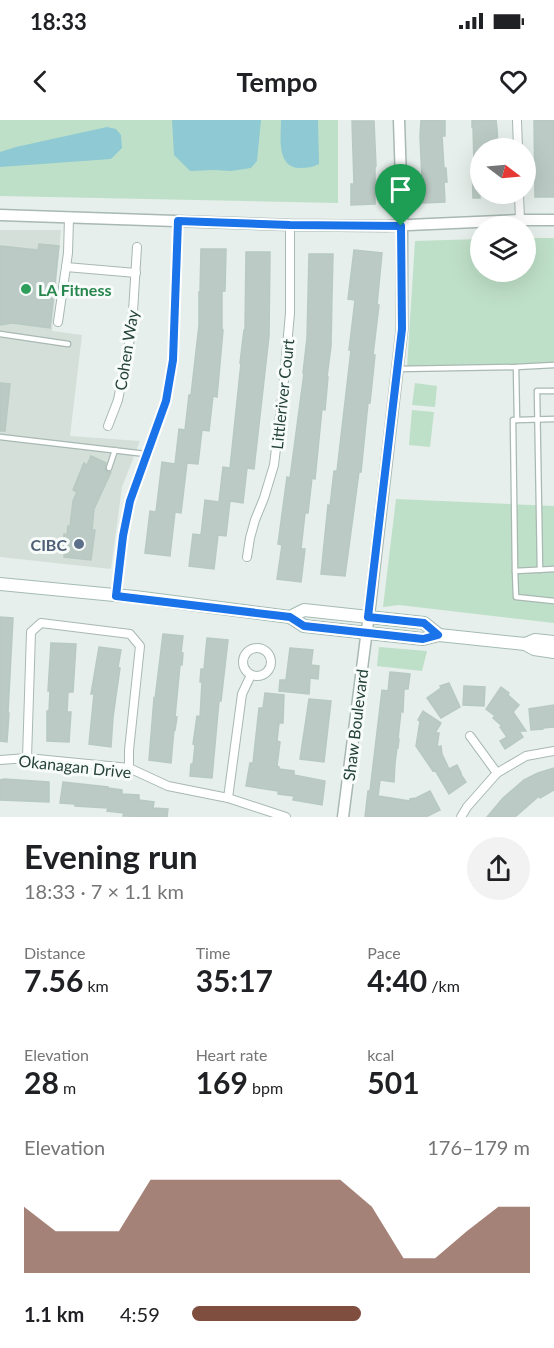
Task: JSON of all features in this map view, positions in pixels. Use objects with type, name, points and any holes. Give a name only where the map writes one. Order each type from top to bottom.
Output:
[{"type":"main road","points":[[0,584],[290,617],[304,626],[423,639],[438,635],[525,644],[534,649],[554,652]]},
{"type":"main road","points":[[290,617],[304,610],[424,623],[438,635]]},
{"type":"main road","points":[[525,644],[535,640],[554,642]]},
{"type":"street","name":"Shaw Boulevard","points":[[344,817],[402,329],[399,120]]},
{"type":"street","points":[[517,120],[518,138]]},
{"type":"street","points":[[0,215],[290,225],[401,226],[470,223]]},
{"type":"street","points":[[58,322],[66,267],[69,218]]},
{"type":"street","points":[[536,220],[554,220]]},
{"type":"street","points":[[116,596],[123,536],[130,501],[166,401],[173,360],[178,221]]},
{"type":"street","name":"Littleriver Court","points":[[247,557],[255,520],[274,465],[290,312],[290,225]]},
{"type":"street","name":"Cohen Way","points":[[108,426],[118,400],[131,337],[137,247]]},
{"type":"street","points":[[66,267],[136,273]]},
{"type":"street","points":[[27,758],[31,632],[41,623],[130,634],[140,646],[129,768]]},
{"type":"street","points":[[228,798],[242,693],[251,675]]},
{"type":"street","points":[[470,736],[497,772]]},
{"type":"street","points":[[461,817],[497,772],[526,756],[554,751]]},
{"type":"street","name":"Okanagan Drive","points":[[0,760],[27,758],[129,768],[168,786],[228,798],[286,817]]},
{"type":"lane","points":[[0,334],[68,344]]},
{"type":"lane","points":[[397,369],[554,364]]},
{"type":"lane","points":[[516,367],[517,420]]},
{"type":"lane","points":[[540,570],[537,391],[554,391]]},
{"type":"lane","points":[[554,419],[513,420],[516,597],[554,601]]},
{"type":"lane","points":[[0,437],[146,454]]},
{"type":"lane","points":[[109,468],[115,450]]},
{"type":"lane","points":[[515,571],[554,569]]},
{"type":"shaded area","points":[[0,230],[61,230],[52,331],[82,335],[70,436],[140,441],[122,487],[111,569],[0,557]]},
{"type":"green space","points":[[0,120],[338,120],[338,203],[0,196]]},
{"type":"green space","points":[[536,238],[554,238],[554,363],[407,368],[415,241],[470,239],[470,282],[536,282]]},
{"type":"green space","points":[[415,383],[437,386],[435,407],[412,405]]},
{"type":"green space","points":[[412,410],[434,412],[430,447],[409,445]]},
{"type":"green space","points":[[396,499],[554,506],[554,623],[399,605],[383,607]]},
{"type":"green space","points":[[379,647],[427,651],[422,671],[377,666]]},
{"type":"water","points":[[172,120],[261,120],[257,161],[251,168],[231,171],[190,171],[174,155]]},
{"type":"water","points":[[281,120],[318,120],[319,164],[300,168],[292,167],[287,163],[282,150]]},
{"type":"water","points":[[107,127],[116,129],[121,135],[122,148],[111,159],[0,167],[0,152]]},
{"type":"building","points":[[421,120],[445,120],[445,136],[442,136],[447,182],[444,182],[445,202],[423,203]]},
{"type":"building","points":[[472,120],[496,120],[497,138],[473,138]]},
{"type":"building","points":[[534,120],[554,120],[554,197],[536,197]]},
{"type":"building","points":[[352,121],[374,121],[375,204],[351,205],[351,184],[354,184]]},
{"type":"building","points":[[39,244],[59,246],[50,328],[12,323],[0,325],[0,246],[38,250]]},
{"type":"building","points":[[201,249],[226,249],[225,291],[222,291],[223,330],[217,397],[213,396],[209,431],[202,430],[198,464],[187,463],[181,513],[175,512],[170,556],[145,553],[150,511],[156,512],[162,462],[175,464],[179,429],[185,430],[199,325]]},
{"type":"building","points":[[354,250],[382,253],[370,403],[368,403],[361,472],[359,472],[345,576],[321,574],[328,505],[330,506],[334,471],[337,471],[351,350],[349,350],[355,300],[348,299]]},
{"type":"building","points":[[246,252],[270,252],[269,336],[254,469],[247,468],[243,503],[230,501],[226,536],[218,535],[214,569],[189,566],[193,534],[201,535],[205,500],[219,502],[223,467],[230,468],[245,330]]},
{"type":"building","points":[[309,254],[333,254],[331,346],[315,479],[312,478],[308,513],[305,513],[301,549],[305,549],[301,582],[277,579],[282,545],[278,544],[287,477],[290,478],[304,373]]},
{"type":"building","points":[[0,383],[10,384],[5,431],[0,431]]},
{"type":"building","points":[[91,456],[106,463],[105,471],[111,472],[94,509],[92,530],[95,530],[91,560],[64,557],[64,534],[67,535],[68,526],[70,527],[73,501],[77,492],[73,490],[84,463],[87,465]]},
{"type":"building","points":[[0,617],[13,618],[7,742],[0,741]]},
{"type":"building","points":[[163,634],[183,636],[171,763],[149,760],[154,698]]},
{"type":"building","points":[[207,638],[228,640],[221,701],[219,701],[212,778],[190,776],[197,716],[200,717],[201,669],[204,669]]},
{"type":"building","points":[[51,643],[76,644],[73,692],[68,692],[67,712],[71,712],[69,742],[47,741]]},
{"type":"building","points":[[99,647],[121,650],[111,747],[89,744],[94,694],[91,694]]},
{"type":"building","points":[[290,648],[313,650],[311,665],[319,666],[318,679],[310,678],[309,694],[279,691],[280,680],[286,680]]},
{"type":"building","points":[[390,672],[410,674],[408,689],[404,689],[394,782],[380,780],[378,796],[410,801],[430,791],[440,810],[426,817],[365,817],[382,690],[388,691]]},
{"type":"building","points":[[449,683],[460,707],[441,718],[427,698],[441,688],[440,686]]},
{"type":"building","points":[[464,686],[485,687],[484,706],[463,705]]},
{"type":"building","points":[[501,687],[519,705],[513,712],[526,731],[519,731],[523,737],[505,749],[500,741],[507,737],[500,727],[502,726],[486,709]]},
{"type":"building","points":[[265,693],[284,695],[283,723],[279,723],[277,741],[280,742],[277,766],[279,769],[294,771],[294,775],[325,781],[322,805],[293,800],[294,796],[278,794],[278,791],[246,786],[250,763],[253,763],[259,708],[263,708]]},
{"type":"building","points":[[309,699],[331,701],[324,762],[300,759]]},
{"type":"building","points":[[554,705],[554,727],[531,730],[529,709]]},
{"type":"building","points":[[423,711],[441,723],[435,733],[439,733],[437,747],[441,746],[449,769],[457,765],[466,782],[449,794],[435,770],[433,771],[416,746],[420,721],[418,720]]},
{"type":"building","points":[[554,768],[554,790],[540,798],[539,796],[515,817],[487,817],[503,798],[524,780]]},
{"type":"building","points":[[0,780],[49,782],[49,802],[0,800]]},
{"type":"building","points":[[63,782],[108,787],[122,790],[122,794],[139,795],[139,800],[154,802],[153,808],[168,809],[167,817],[123,816],[124,813],[107,811],[108,808],[60,803]]},
{"type":"place","name":"LA Fitness","points":[[26,289]]},
{"type":"place","name":"CIBC","points":[[79,544]]},
{"type":"route","points":[[178,221],[401,226],[402,329],[368,617],[424,623],[438,635],[423,639],[350,632],[304,626],[290,617],[116,596],[123,536],[130,501],[166,401],[173,360],[178,221]]}]
